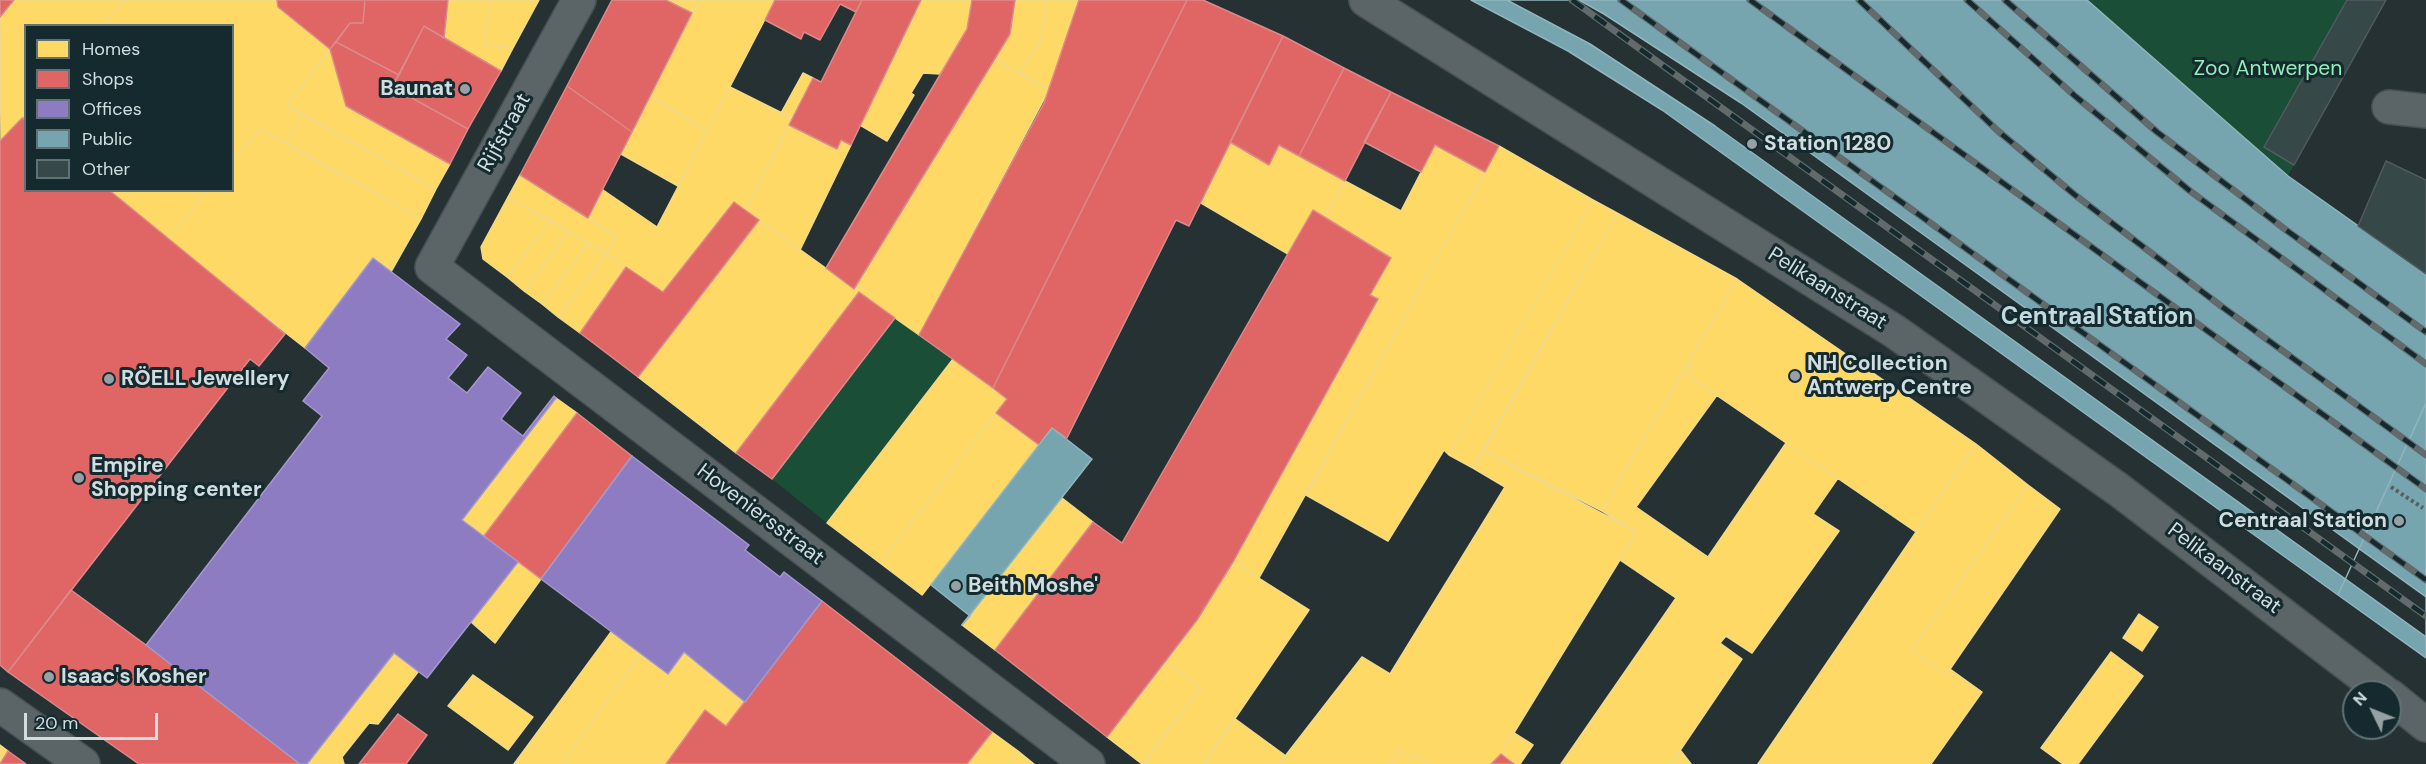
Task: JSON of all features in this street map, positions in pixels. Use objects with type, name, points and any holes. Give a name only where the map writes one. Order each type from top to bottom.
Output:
[{"type":"street","name":"Rijfstraat","points":[[432,267],[579,0]]},
{"type":"street","name":"Pelikaanstraat","points":[[1366,0],[1894,331],[2129,498],[2368,680]]},
{"type":"street","points":[[2389,106],[2426,111]]},
{"type":"street","name":"Hoveniersstraat","points":[[432,267],[1088,764]]},
{"type":"street","points":[[0,705],[83,764]]},
{"type":"street","points":[[2402,706],[2426,725]]},
{"type":"path","points":[[2391,487],[2423,508]]},
{"type":"green space","name":"Zoo Antwerpen","points":[[2087,0],[2386,0],[2288,176]]},
{"type":"green space","points":[[895,318],[953,359],[827,523],[772,479]]},
{"type":"building: Homes","points":[[14,0],[125,0],[105,24],[24,24],[24,116],[1,142],[0,17]]},
{"type":"building: Homes","points":[[125,0],[277,0],[278,7],[330,49],[287,106],[302,114],[286,143],[260,129],[234,160],[234,24],[105,24]]},
{"type":"building: Homes","points":[[448,0],[490,0],[485,44],[513,48],[501,71],[444,38]]},
{"type":"building: Homes","points":[[490,0],[539,0],[513,48],[485,44]]},
{"type":"building: Homes","points":[[666,0],[699,0],[692,13]]},
{"type":"building: Homes","points":[[699,0],[775,0],[707,131],[650,96]]},
{"type":"building: Homes","points":[[921,0],[972,0],[967,29],[940,74],[923,73],[911,93],[914,95],[887,141],[860,125]]},
{"type":"building: Homes","points":[[1015,0],[1048,0],[1040,42],[1019,73],[994,59],[1010,34]]},
{"type":"building: Homes","points":[[1048,0],[1079,0],[1049,90],[1019,73],[1040,42]]},
{"type":"building: Homes","points":[[330,49],[346,106],[450,164],[436,189],[287,106]]},
{"type":"building: Homes","points":[[994,59],[1049,90],[919,335],[854,289]]},
{"type":"building: Homes","points":[[803,73],[813,78],[792,118],[781,113]]},
{"type":"building: Homes","points":[[730,87],[792,118],[745,210],[734,202],[663,292],[606,253],[617,237],[588,218],[603,190],[657,227]]},
{"type":"building: Homes","points":[[650,96],[707,131],[678,186],[621,154]]},
{"type":"building: Homes","points":[[302,114],[436,189],[421,219],[286,143]]},
{"type":"building: Homes","points":[[789,125],[837,149],[841,140],[851,145],[800,250],[745,210]]},
{"type":"building: Homes","points":[[260,129],[421,219],[391,272],[373,258],[305,348],[167,240],[206,192],[234,192],[234,160]]},
{"type":"building: Homes","points":[[1230,142],[1269,165],[1279,145],[1345,181],[1324,217],[1313,210],[1288,254],[1201,203]]},
{"type":"building: Homes","points":[[1435,145],[1485,172],[1259,578],[1233,562],[1378,299],[1370,295],[1391,258],[1324,217],[1345,181],[1401,211]]},
{"type":"building: Homes","points":[[1499,146],[1593,200],[1449,455],[1444,450],[1388,541],[1306,495]]},
{"type":"building: Homes","points":[[520,175],[617,237],[606,253],[508,197]]},
{"type":"building: Homes","points":[[111,192],[206,192],[167,240]]},
{"type":"building: Homes","points":[[508,197],[551,221],[507,277],[483,259],[481,247]]},
{"type":"building: Homes","points":[[1593,200],[1617,213],[1473,468],[1449,455]]},
{"type":"building: Homes","points":[[1617,213],[1737,279],[1602,511],[1484,451]]},
{"type":"building: Homes","points":[[759,220],[859,292],[736,453],[638,377]]},
{"type":"building: Homes","points":[[551,221],[569,232],[524,291],[507,277]]},
{"type":"building: Homes","points":[[569,232],[589,243],[542,304],[524,291]]},
{"type":"building: Homes","points":[[589,243],[607,254],[558,317],[542,304]]},
{"type":"building: Homes","points":[[607,254],[626,267],[580,333],[558,317]]},
{"type":"building: Homes","points":[[1737,279],[1976,444],[1916,532],[1687,375],[1692,367],[1688,363]]},
{"type":"building: Homes","points":[[953,359],[1007,399],[880,563],[827,523]]},
{"type":"building: Homes","points":[[1688,363],[1692,367],[1687,375],[1717,395],[1636,507],[1708,557],[1786,443],[1838,478],[1813,514],[1839,531],[1752,653],[1726,636],[1720,643],[1742,659],[1671,764],[1561,764],[1676,598],[1620,560],[1637,532],[1602,511]]},
{"type":"building: Homes","points":[[556,398],[577,413],[484,536],[462,520]]},
{"type":"building: Homes","points":[[996,413],[1039,445],[922,595],[880,563]]},
{"type":"building: Homes","points":[[1976,444],[2028,485],[1912,650],[1946,675],[1950,669],[1982,692],[1931,764],[1758,764]]},
{"type":"building: Homes","points":[[1484,451],[1637,532],[1501,754],[1491,764],[1430,764],[1416,753],[1411,759],[1400,750],[1389,764],[1279,764],[1362,657],[1390,674],[1505,487],[1473,468]]},
{"type":"building: Homes","points":[[2028,485],[2060,509],[1946,675],[1912,650]]},
{"type":"building: Homes","points":[[1062,498],[1093,522],[995,650],[962,625]]},
{"type":"building: Homes","points":[[518,562],[541,579],[495,643],[471,622]]},
{"type":"building: Homes","points":[[1233,562],[1309,610],[1204,764],[1143,764],[1201,688],[1166,662],[1197,620]]},
{"type":"building: Homes","points":[[2139,614],[2158,627],[2142,651],[2123,638]]},
{"type":"building: Homes","points":[[611,632],[641,654],[562,764],[514,764]]},
{"type":"building: Homes","points":[[684,652],[745,702],[726,726],[705,710],[666,764],[562,764],[641,654],[668,674]]},
{"type":"building: Homes","points":[[2111,652],[2143,676],[2078,764],[2063,764],[2041,748]]},
{"type":"building: Homes","points":[[394,653],[418,672],[378,724],[369,723],[342,757],[344,764],[307,764]]},
{"type":"building: Homes","points":[[1166,662],[1201,688],[1142,764],[1107,737]]},
{"type":"building: Homes","points":[[473,675],[533,717],[508,750],[448,706]]},
{"type":"building: Homes","points":[[1234,718],[1286,756],[1279,764],[1204,764]]},
{"type":"building: Homes","points":[[992,732],[1018,751],[1008,764],[967,764]]},
{"type":"building: Homes","points":[[1514,733],[1533,745],[1520,764],[1514,764],[1501,754]]},
{"type":"building: Homes","points":[[0,745],[8,751],[0,762]]},
{"type":"building: Homes","points":[[1400,750],[1411,759],[1416,753],[1430,764],[1389,764]]},
{"type":"building: Homes","points":[[1018,751],[1034,764],[1008,764]]},
{"type":"building: Homes","points":[[1681,751],[1691,764],[1671,764]]},
{"type":"building: Shops","points":[[0,0],[14,0],[0,17]]},
{"type":"building: Shops","points":[[277,0],[365,0],[363,23],[350,23],[330,49],[278,7]]},
{"type":"building: Shops","points":[[365,0],[448,0],[444,38],[424,26],[399,75],[336,42],[350,23],[363,23]]},
{"type":"building: Shops","points":[[612,0],[666,0],[692,13],[632,132],[567,86]]},
{"type":"building: Shops","points":[[775,0],[862,0],[856,12],[840,4],[820,40],[804,32],[801,39],[765,20]]},
{"type":"building: Shops","points":[[862,0],[921,0],[851,145],[841,140],[837,149],[789,125],[813,78],[821,82]]},
{"type":"building: Shops","points":[[972,0],[1015,0],[1010,34],[854,289],[826,268],[967,29]]},
{"type":"building: Shops","points":[[1079,0],[1187,0],[993,388],[919,335],[1044,103]]},
{"type":"building: Shops","points":[[1187,0],[1203,0],[1283,36],[1189,226],[1176,220],[1067,438],[1052,428],[1039,445],[996,413],[1007,399],[993,388]]},
{"type":"building: Shops","points":[[424,26],[501,71],[468,129],[392,87]]},
{"type":"building: Shops","points":[[1283,36],[1344,68],[1299,156],[1279,145],[1269,165],[1230,142]]},
{"type":"building: Shops","points":[[336,42],[399,75],[392,87],[468,129],[450,164],[346,106],[330,49]]},
{"type":"building: Shops","points":[[1344,68],[1391,92],[1345,181],[1299,156]]},
{"type":"building: Shops","points":[[567,86],[632,132],[588,218],[520,175]]},
{"type":"building: Shops","points":[[1391,92],[1499,146],[1485,172],[1435,145],[1421,172],[1364,142]]},
{"type":"building: Shops","name":"Empire Shopping center","points":[[22,118],[24,119],[24,192],[111,192],[285,334],[259,366],[250,359],[8,672],[0,665],[0,141]]},
{"type":"building: Shops","points":[[734,202],[759,220],[638,377],[580,333],[626,267],[663,292]]},
{"type":"building: Shops","points":[[1313,210],[1391,258],[1370,295],[1378,299],[1233,562],[1197,620],[1107,737],[995,650],[1093,522],[1122,543]]},
{"type":"building: Shops","points":[[859,292],[895,318],[772,479],[736,453]]},
{"type":"building: Shops","points":[[577,413],[632,456],[541,579],[484,536]]},
{"type":"building: Shops","points":[[71,590],[300,764],[139,764],[8,672]]},
{"type":"building: Shops","points":[[822,601],[992,732],[967,764],[666,764],[705,710],[726,726]]},
{"type":"building: Shops","points":[[398,714],[427,735],[406,764],[359,764]]},
{"type":"building: Shops","points":[[8,751],[26,764],[0,764]]},
{"type":"building: Shops","points":[[1501,754],[1514,764],[1491,764]]},
{"type":"building: Offices","points":[[373,258],[460,324],[446,339],[467,355],[448,378],[467,393],[488,367],[521,393],[501,419],[523,436],[554,396],[556,398],[462,520],[518,562],[427,678],[394,653],[307,764],[300,764],[146,645],[322,416],[303,401],[329,368],[305,348]]},
{"type":"building: Offices","points":[[632,456],[749,545],[745,550],[780,577],[784,572],[822,601],[745,702],[684,652],[668,674],[541,579]]},
{"type":"building: Public","points":[[1471,0],[2087,0],[2288,176],[2426,274],[2426,403],[2338,595],[1662,110],[1568,51]]},
{"type":"building: Public","points":[[1507,0],[1579,0],[1741,103],[2426,597],[2426,637],[1715,126],[1590,44]]},
{"type":"building: Public","name":"Centraal Station","points":[[2426,403],[2426,658],[2338,595]]},
{"type":"building: Public","points":[[1052,428],[1092,459],[969,616],[931,585]]},
{"type":"building: Other","points":[[2347,0],[2386,0],[2294,165],[2264,147]]},
{"type":"building: Other","points":[[2386,161],[2426,180],[2426,274],[2358,226]]},
{"type":"railway","points":[[1572,0],[2426,616]]},
{"type":"railway","points":[[1621,0],[2426,580]]},
{"type":"railway","points":[[1750,0],[2426,489]]},
{"type":"railway","points":[[1859,0],[1998,131],[2075,195],[2221,306],[2426,455]]},
{"type":"railway","points":[[1967,0],[2075,96],[2190,191],[2426,364]]},
{"type":"railway","points":[[2005,0],[2157,132],[2426,332]]},
{"type":"place","name":"Baunat","points":[[465,89]]},
{"type":"place","name":"Station 1280","points":[[1752,144]]},
{"type":"place","name":"NH Collection Antwerp Centre","points":[[1795,376]]},
{"type":"place","name":"RÖELL Jewellery","points":[[109,379]]},
{"type":"place","name":"Empire Shopping center","points":[[79,478]]},
{"type":"place","name":"Centraal Station","points":[[2399,521]]},
{"type":"place","name":"Beith Moshe'","points":[[956,586]]},
{"type":"place","name":"Isaac's Kosher","points":[[49,677]]},
{"type":"district","name":"Centraal Station","points":[[2097,318]]}]
